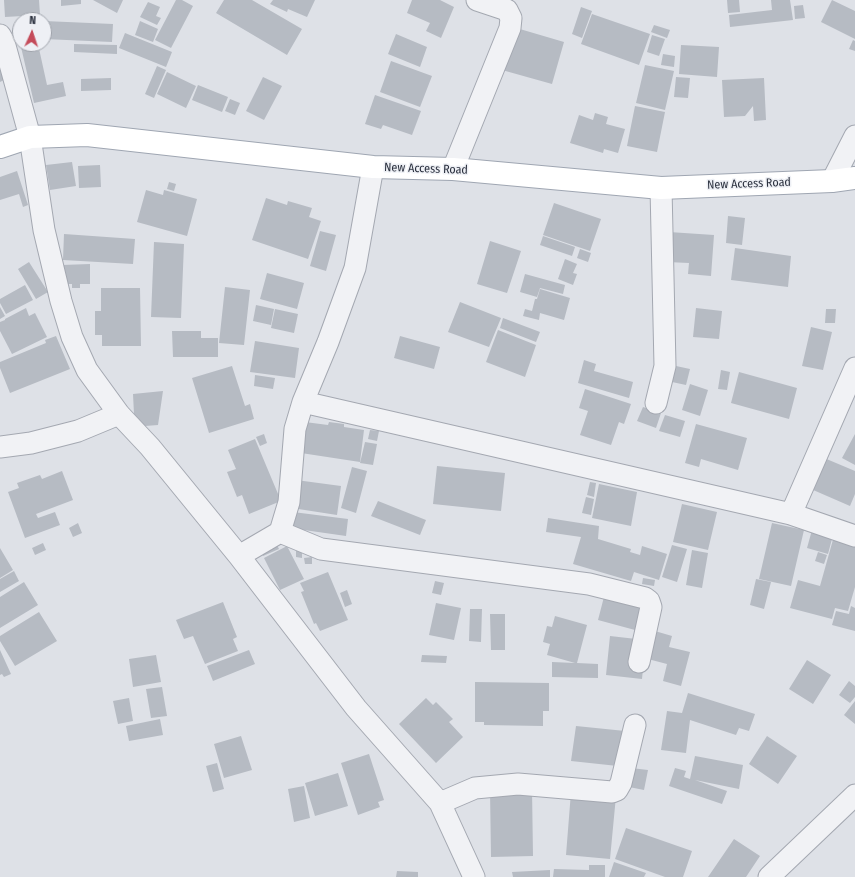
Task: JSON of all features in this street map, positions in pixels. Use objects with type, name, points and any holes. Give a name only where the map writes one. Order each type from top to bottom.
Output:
[{"type":"main road","name":"New Access Road","points":[[0,147],[30,137],[87,135],[373,167],[452,169],[661,188],[832,181],[855,178]]},
{"type":"street","points":[[452,169],[510,28],[511,18],[507,10],[477,0]]},
{"type":"street","points":[[0,35],[4,42],[30,137],[44,230],[61,301],[72,337],[87,370],[119,414],[150,447],[239,556],[356,708],[440,803],[474,877]]},
{"type":"street","points":[[832,181],[855,136]]},
{"type":"street","points":[[239,556],[280,532],[289,502],[295,429],[302,402],[328,342],[355,268],[373,167]]},
{"type":"street","points":[[656,403],[665,366],[661,188]]},
{"type":"street","points":[[791,514],[855,368]]},
{"type":"street","points":[[302,402],[791,514],[855,536]]},
{"type":"street","points":[[0,447],[31,443],[78,431],[119,414]]},
{"type":"street","points":[[280,532],[321,549],[589,584],[645,598],[650,607],[639,662]]},
{"type":"street","points":[[440,803],[475,788],[518,784],[612,792],[617,790],[621,784],[635,725]]},
{"type":"street","points":[[769,877],[855,795]]},
{"type":"building","points":[[4,0],[39,0],[40,12],[12,12],[12,17],[5,17]]},
{"type":"building","points":[[61,0],[81,0],[81,4],[61,6]]},
{"type":"building","points":[[93,0],[123,0],[117,13]]},
{"type":"building","points":[[176,0],[182,0],[193,6],[171,48],[155,40]]},
{"type":"building","points":[[224,0],[252,0],[302,29],[287,55],[216,13]]},
{"type":"building","points":[[273,0],[315,0],[307,17],[288,9],[287,12],[270,4]]},
{"type":"building","points":[[412,0],[440,0],[454,7],[441,38],[426,31],[430,23],[407,13]]},
{"type":"building","points":[[727,0],[739,0],[740,12],[728,13]]},
{"type":"building","points":[[771,0],[790,0],[793,20],[730,27],[729,15],[772,10]]},
{"type":"building","points":[[832,0],[855,11],[855,39],[821,22]]},
{"type":"building","points":[[148,2],[160,7],[156,16],[161,18],[157,25],[140,17]]},
{"type":"building","points":[[803,5],[805,18],[795,19],[794,6]]},
{"type":"building","points":[[581,7],[592,11],[582,38],[572,34]]},
{"type":"building","points":[[592,14],[650,34],[639,65],[581,44]]},
{"type":"building","points":[[52,21],[113,24],[112,42],[52,39]]},
{"type":"building","points":[[140,21],[158,29],[153,42],[135,35]]},
{"type":"building","points":[[654,25],[670,30],[667,38],[651,32]]},
{"type":"building","points":[[513,27],[564,42],[552,84],[502,70]]},
{"type":"building","points":[[125,33],[172,52],[166,67],[119,48]]},
{"type":"building","points":[[396,34],[427,47],[420,67],[388,54]]},
{"type":"building","points":[[652,35],[665,39],[659,56],[647,52]]},
{"type":"building","points":[[853,40],[855,41],[855,51],[849,49]]},
{"type":"building","points":[[74,44],[117,45],[117,54],[74,52]]},
{"type":"building","points":[[681,45],[719,47],[717,77],[679,74]]},
{"type":"building","points":[[22,52],[40,52],[47,85],[63,82],[66,96],[34,103]]},
{"type":"building","points":[[663,54],[675,56],[674,67],[661,65]]},
{"type":"building","points":[[391,61],[432,76],[420,107],[380,92]]},
{"type":"building","points":[[645,65],[674,71],[665,110],[636,103]]},
{"type":"building","points":[[157,66],[166,70],[154,98],[145,94]]},
{"type":"building","points":[[0,67],[4,80],[0,82]]},
{"type":"building","points":[[167,72],[196,86],[186,108],[157,94]]},
{"type":"building","points":[[263,77],[282,86],[264,120],[246,111]]},
{"type":"building","points":[[676,77],[690,78],[688,98],[674,97]]},
{"type":"building","points":[[111,78],[111,90],[81,91],[81,79]]},
{"type":"building","points":[[764,78],[766,120],[754,121],[753,106],[745,116],[724,117],[722,80]]},
{"type":"building","points":[[198,85],[228,97],[222,112],[192,100]]},
{"type":"building","points":[[375,95],[421,111],[412,135],[383,125],[381,129],[365,124]]},
{"type":"building","points":[[230,99],[240,103],[235,115],[225,111]]},
{"type":"building","points":[[635,106],[665,112],[657,152],[627,146]]},
{"type":"building","points":[[595,113],[608,117],[606,124],[625,129],[618,153],[604,149],[603,153],[570,143],[579,115],[593,120]]},
{"type":"building","points":[[72,162],[76,186],[50,190],[46,165]]},
{"type":"building","points":[[100,165],[101,187],[79,188],[78,166]]},
{"type":"building","points":[[17,171],[28,205],[23,207],[19,194],[0,200],[0,177]]},
{"type":"building","points":[[169,182],[176,184],[174,191],[167,189]]},
{"type":"building","points":[[146,190],[163,195],[164,190],[197,199],[187,236],[137,222]]},
{"type":"building","points":[[266,198],[287,205],[288,201],[312,208],[309,217],[321,221],[308,259],[252,240]]},
{"type":"building","points":[[554,203],[601,219],[590,251],[543,235]]},
{"type":"building","points":[[728,216],[745,218],[742,245],[726,243]]},
{"type":"building","points":[[320,231],[336,235],[326,271],[310,266]]},
{"type":"building","points":[[669,232],[714,235],[711,276],[688,274],[689,263],[667,262]]},
{"type":"building","points":[[64,234],[135,239],[133,264],[63,260]]},
{"type":"building","points":[[543,236],[575,247],[572,256],[540,245]]},
{"type":"building","points":[[490,241],[521,251],[507,293],[477,284]]},
{"type":"building","points":[[154,242],[184,244],[181,318],[151,317]]},
{"type":"building","points":[[735,248],[791,256],[788,287],[731,280]]},
{"type":"building","points":[[580,249],[591,253],[588,262],[577,258]]},
{"type":"building","points":[[565,259],[577,264],[573,273],[577,274],[573,285],[558,279]]},
{"type":"building","points":[[29,262],[48,292],[36,299],[18,269]]},
{"type":"building","points":[[90,264],[90,284],[80,284],[80,288],[72,288],[72,284],[62,284],[62,265]]},
{"type":"building","points":[[267,273],[304,283],[297,309],[260,299]]},
{"type":"building","points":[[525,274],[565,285],[563,294],[540,288],[537,297],[520,292]]},
{"type":"building","points":[[25,285],[33,300],[6,314],[0,303],[0,299]]},
{"type":"building","points":[[225,287],[250,290],[244,345],[219,343]]},
{"type":"building","points":[[101,288],[140,288],[141,346],[102,346],[102,335],[95,335],[95,311],[101,311]]},
{"type":"building","points":[[540,289],[570,298],[564,320],[540,313],[539,320],[523,316],[525,309],[532,311],[535,299],[537,299]]},
{"type":"building","points":[[460,302],[501,318],[489,347],[448,332]]},
{"type":"building","points":[[256,305],[274,309],[271,325],[253,321]]},
{"type":"building","points":[[0,307],[5,316],[0,319]]},
{"type":"building","points":[[26,308],[29,316],[35,313],[47,337],[12,354],[0,331],[0,322]]},
{"type":"building","points":[[696,308],[722,311],[719,339],[693,337]]},
{"type":"building","points":[[275,309],[298,314],[294,333],[271,328]]},
{"type":"building","points":[[826,309],[836,309],[835,323],[825,323]]},
{"type":"building","points":[[503,318],[540,332],[536,342],[500,328]]},
{"type":"building","points":[[811,327],[832,332],[823,370],[802,366]]},
{"type":"building","points":[[498,330],[536,345],[525,377],[486,362]]},
{"type":"building","points":[[172,331],[201,331],[201,338],[218,338],[218,357],[173,357]]},
{"type":"building","points":[[56,336],[70,369],[10,393],[0,368],[0,362],[46,343],[45,340]]},
{"type":"building","points":[[400,336],[440,347],[434,369],[394,358]]},
{"type":"building","points":[[255,341],[299,348],[295,378],[250,372]]},
{"type":"building","points":[[584,360],[596,364],[594,371],[633,382],[629,398],[578,383]]},
{"type":"building","points":[[232,366],[245,406],[250,404],[254,419],[209,433],[192,378]]},
{"type":"building","points":[[676,366],[690,369],[686,385],[672,382]]},
{"type":"building","points":[[721,370],[730,372],[727,390],[718,389]]},
{"type":"building","points":[[739,372],[797,388],[789,419],[731,403]]},
{"type":"building","points":[[255,375],[275,378],[273,389],[254,386]]},
{"type":"building","points":[[690,384],[708,390],[700,416],[682,410]]},
{"type":"building","points":[[585,389],[631,404],[624,424],[619,422],[611,445],[580,435],[588,411],[579,408]]},
{"type":"building","points":[[163,391],[158,425],[145,426],[134,414],[133,394]]},
{"type":"building","points":[[643,407],[661,413],[656,428],[637,421]]},
{"type":"building","points":[[665,415],[685,421],[680,437],[659,431]]},
{"type":"building","points":[[305,422],[328,425],[329,422],[344,424],[344,427],[364,430],[360,462],[301,453]]},
{"type":"building","points":[[696,424],[747,438],[738,470],[701,459],[699,467],[685,463]]},
{"type":"building","points":[[370,430],[379,431],[377,441],[368,439]]},
{"type":"building","points":[[264,434],[267,443],[260,446],[256,437]]},
{"type":"building","points":[[855,434],[855,465],[842,458]]},
{"type":"building","points":[[255,439],[281,501],[249,514],[242,495],[237,497],[227,472],[236,469],[228,450]]},
{"type":"building","points":[[365,442],[377,444],[373,465],[360,463]]},
{"type":"building","points":[[817,455],[855,471],[855,494],[850,506],[804,486]]},
{"type":"building","points":[[437,466],[505,473],[501,511],[433,504]]},
{"type":"building","points":[[352,467],[367,471],[356,513],[341,508]]},
{"type":"building","points":[[62,471],[73,500],[36,514],[38,518],[55,512],[60,525],[25,538],[8,492],[19,488],[17,483],[40,475],[42,479]]},
{"type":"building","points":[[296,480],[341,486],[337,515],[292,508]]},
{"type":"building","points":[[590,482],[596,483],[594,497],[587,495]]},
{"type":"building","points":[[599,484],[637,492],[631,526],[592,518]]},
{"type":"building","points":[[586,497],[594,499],[591,515],[582,513]]},
{"type":"building","points":[[378,501],[426,520],[420,535],[371,516]]},
{"type":"building","points":[[682,504],[717,512],[708,550],[673,542]]},
{"type":"building","points":[[293,512],[348,519],[346,536],[290,528]]},
{"type":"building","points":[[548,518],[599,526],[598,539],[631,549],[630,552],[640,555],[642,546],[667,554],[659,580],[634,572],[631,581],[573,564],[581,537],[546,532]]},
{"type":"building","points":[[78,523],[82,533],[73,537],[69,528]]},
{"type":"building","points":[[772,523],[804,530],[791,586],[759,579]]},
{"type":"building","points":[[812,530],[833,535],[828,554],[807,548]]},
{"type":"building","points":[[834,536],[855,542],[855,587],[848,611],[835,608],[832,619],[790,608],[798,580],[820,586]]},
{"type":"building","points":[[275,541],[279,549],[263,556],[260,548]]},
{"type":"building","points":[[43,543],[46,550],[35,555],[32,548]]},
{"type":"building","points":[[672,545],[687,549],[677,582],[662,577]]},
{"type":"building","points":[[287,546],[304,579],[280,590],[264,558]]},
{"type":"building","points":[[0,548],[13,570],[0,578]]},
{"type":"building","points":[[296,548],[302,548],[302,558],[296,557]]},
{"type":"building","points":[[692,550],[708,553],[702,588],[686,585]]},
{"type":"building","points":[[818,552],[827,555],[824,564],[815,561]]},
{"type":"building","points":[[312,557],[312,564],[305,564],[304,558]]},
{"type":"building","points":[[14,571],[19,581],[0,592],[0,579]]},
{"type":"building","points":[[328,572],[348,620],[320,631],[316,623],[314,624],[301,592],[304,591],[300,583]]},
{"type":"building","points":[[643,578],[655,580],[654,586],[642,584]]},
{"type":"building","points":[[756,579],[771,582],[764,609],[750,605]]},
{"type":"building","points":[[435,581],[444,583],[441,595],[432,593]]},
{"type":"building","points":[[24,582],[38,605],[0,628],[0,597]]},
{"type":"building","points":[[347,590],[352,604],[345,607],[340,593]]},
{"type":"building","points":[[605,593],[642,603],[635,630],[598,620]]},
{"type":"building","points":[[223,602],[237,637],[233,639],[238,651],[205,664],[193,636],[184,639],[176,620]]},
{"type":"building","points":[[436,603],[461,608],[454,640],[429,635]]},
{"type":"building","points":[[851,606],[855,608],[855,631],[832,625],[836,611],[849,614]]},
{"type":"building","points":[[470,609],[482,609],[481,642],[469,641]]},
{"type":"building","points":[[39,612],[57,641],[15,666],[0,641],[0,636]]},
{"type":"building","points":[[490,614],[505,614],[505,650],[491,650]]},
{"type":"building","points":[[555,616],[587,625],[577,663],[598,664],[598,678],[552,677],[552,662],[575,663],[547,655],[550,644],[543,642],[547,626],[552,627]]},
{"type":"building","points":[[648,629],[672,636],[669,647],[690,652],[681,686],[663,681],[667,664],[644,658],[642,679],[606,675],[610,636],[645,640]]},
{"type":"building","points":[[0,650],[11,674],[4,677],[2,674],[0,675]]},
{"type":"building","points":[[249,650],[255,664],[213,681],[207,666]]},
{"type":"building","points":[[156,655],[161,682],[133,687],[129,659]]},
{"type":"building","points":[[422,655],[447,656],[446,663],[421,662]]},
{"type":"building","points":[[807,660],[831,675],[813,704],[789,689]]},
{"type":"building","points":[[849,681],[855,686],[855,697],[850,703],[839,695]]},
{"type":"building","points":[[475,682],[549,683],[549,711],[543,711],[543,726],[484,725],[484,722],[475,722]]},
{"type":"building","points":[[162,687],[167,716],[151,718],[146,689]]},
{"type":"building","points":[[688,693],[755,714],[749,731],[739,728],[736,735],[690,720],[686,753],[661,750],[667,711],[682,713]]},
{"type":"building","points":[[129,698],[133,721],[118,724],[113,701]]},
{"type":"building","points":[[426,698],[433,705],[436,702],[453,719],[449,722],[463,737],[436,763],[399,724]]},
{"type":"building","points":[[855,701],[855,724],[844,715]]},
{"type":"building","points":[[160,719],[163,735],[129,741],[126,726]]},
{"type":"building","points":[[576,726],[635,732],[631,768],[648,770],[644,790],[624,786],[627,767],[571,761]]},
{"type":"building","points":[[241,736],[252,770],[224,778],[214,744]]},
{"type":"building","points":[[767,736],[797,756],[778,784],[749,764]]},
{"type":"building","points":[[369,754],[384,800],[378,802],[380,807],[358,815],[341,763]]},
{"type":"building","points":[[695,756],[743,765],[739,789],[695,780],[727,791],[722,804],[669,786],[675,768],[686,771],[684,777],[690,779]]},
{"type":"building","points":[[217,763],[224,789],[213,792],[206,766]]},
{"type":"building","points":[[338,773],[348,806],[315,816],[305,783]]},
{"type":"building","points":[[304,786],[310,818],[294,822],[288,789]]},
{"type":"building","points":[[532,789],[533,856],[491,857],[490,790]]},
{"type":"building","points":[[571,792],[616,796],[610,859],[566,855]]},
{"type":"building","points":[[626,828],[692,851],[683,877],[665,877],[615,859]]},
{"type":"building","points":[[734,839],[760,856],[746,877],[708,877]]},
{"type":"building","points":[[614,862],[646,873],[644,877],[609,877]]},
{"type":"building","points":[[589,865],[605,865],[605,877],[553,877],[554,869],[589,870]]},
{"type":"building","points":[[550,870],[550,877],[513,877],[512,872]]},
{"type":"building","points":[[397,871],[418,872],[418,877],[396,877]]}]
